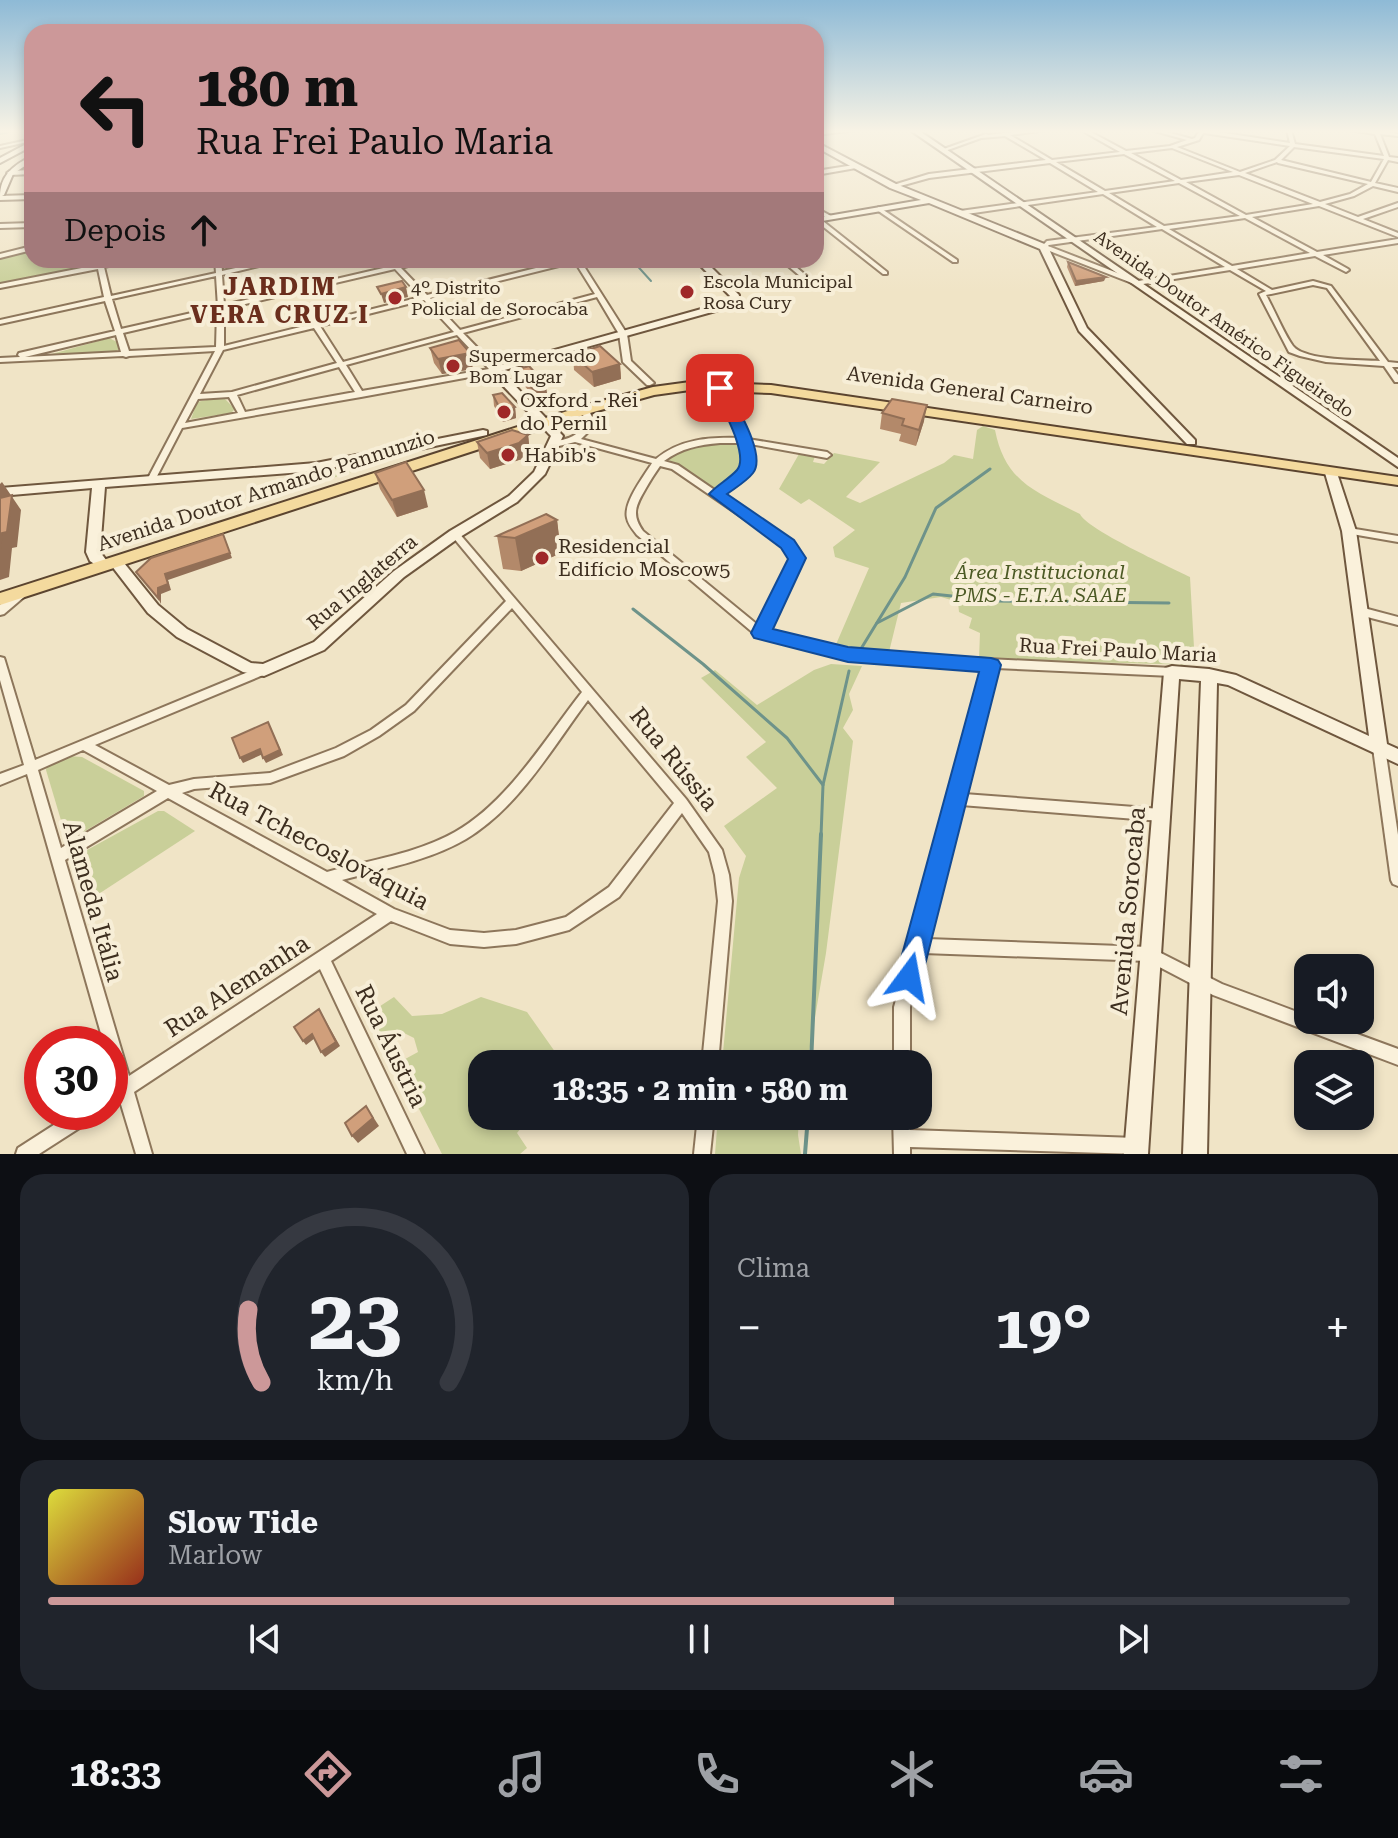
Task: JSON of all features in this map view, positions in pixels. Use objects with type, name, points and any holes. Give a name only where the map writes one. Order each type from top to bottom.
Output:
[{"type":"main road","name":"Avenida General Carneiro","points":[[543,419],[650,383],[728,376],[1398,471]]},
{"type":"main road","name":"Avenida General Carneiro","points":[[543,419],[653,391],[718,386],[771,389],[1398,481]]},
{"type":"main road","name":"Avenida Doutor Armando Pannunzio","points":[[0,599],[483,433],[525,420],[543,419]]},
{"type":"main road","name":"Avenida Doutor Armando Pannunzio","points":[[0,589],[104,562],[543,419]]},
{"type":"main road","points":[[1182,438],[1219,457]]},
{"type":"street","points":[[889,184],[1137,283],[1317,255],[1398,238]]},
{"type":"street","points":[[893,186],[901,184]]},
{"type":"street","name":"Avenida Doutor Américo Figueiredo","points":[[993,184],[1398,463]]},
{"type":"street","points":[[1089,184],[1270,291]]},
{"type":"street","points":[[960,213],[1020,202],[1165,184]]},
{"type":"street","points":[[1182,184],[1346,270]]},
{"type":"street","points":[[1269,184],[1398,238]]},
{"type":"street","points":[[1044,247],[1047,243],[1320,204],[1352,195],[1372,184],[1398,190]]},
{"type":"street","points":[[0,196],[24,197]]},
{"type":"street","points":[[824,217],[931,201]]},
{"type":"street","points":[[1358,219],[1398,205]]},
{"type":"street","points":[[879,209],[955,261]]},
{"type":"street","points":[[824,223],[885,273]]},
{"type":"street","points":[[0,226],[24,225]]},
{"type":"street","points":[[1044,247],[1083,329],[1182,438]]},
{"type":"street","points":[[0,256],[24,250]]},
{"type":"street","points":[[0,286],[82,268]]},
{"type":"street","points":[[101,268],[126,355]]},
{"type":"street","points":[[151,480],[220,349],[219,268]]},
{"type":"street","points":[[0,322],[246,268]]},
{"type":"street","points":[[0,360],[377,268]]},
{"type":"street","points":[[397,268],[543,419],[557,436],[555,444],[576,440],[659,461],[675,467],[787,544],[797,558],[761,633],[640,533],[630,520],[629,506],[659,461],[681,448],[707,441],[745,440],[827,455]]},
{"type":"street","points":[[0,360],[220,349],[545,268]]},
{"type":"street","points":[[581,268],[623,334],[627,362],[650,383]]},
{"type":"street","points":[[181,426],[494,370],[734,303],[736,297],[707,268]]},
{"type":"street","points":[[794,268],[815,286]]},
{"type":"street","points":[[1398,365],[1387,364],[1303,355],[1292,350],[1261,296],[1270,291],[1322,284],[1329,287],[1387,364],[1398,380]]},
{"type":"street","points":[[194,397],[232,394],[597,295]]},
{"type":"street","points":[[317,327],[361,395]]},
{"type":"street","points":[[42,359],[48,349]]},
{"type":"street","points":[[494,370],[525,414],[525,420]]},
{"type":"street","points":[[717,494],[747,470],[749,460],[745,440],[718,386]]},
{"type":"street","points":[[232,394],[243,415]]},
{"type":"street","points":[[576,440],[588,426],[585,410]]},
{"type":"street","points":[[0,492],[316,467],[483,433]]},
{"type":"street","name":"Rua Inglaterra","points":[[0,780],[319,646],[399,574],[455,534],[513,499],[539,474],[555,444]]},
{"type":"street","points":[[1331,473],[1349,531],[1398,880]]},
{"type":"street","points":[[99,485],[104,562],[182,633],[248,668],[264,670]]},
{"type":"street","points":[[1349,531],[1398,539]]},
{"type":"street","name":"Rua Rússia","points":[[455,534],[682,803],[715,850],[725,901],[711,1050]]},
{"type":"street","points":[[0,611],[22,592]]},
{"type":"street","points":[[57,858],[168,791],[194,784],[270,778],[340,752],[375,733],[410,708],[512,601]]},
{"type":"street","points":[[1360,611],[1398,621]]},
{"type":"street","name":"Rua Frei Paulo Maria","points":[[761,633],[866,657],[1172,672],[1230,679],[1398,757]]},
{"type":"street","name":"Alameda Itália","points":[[0,661],[107,1026]]},
{"type":"street","points":[[902,1050],[902,1007],[916,946],[991,665]]},
{"type":"street","name":"Avenida Sorocaba","points":[[1136,1150],[1172,672]]},
{"type":"street","points":[[1195,1154],[1209,675]]},
{"type":"street","points":[[325,879],[440,845],[476,825],[505,797],[588,692]]},
{"type":"street","name":"Rua Tchecoslováquia","points":[[84,745],[390,914],[450,937],[484,940],[516,937],[569,923],[614,892],[682,803]]},
{"type":"street","points":[[956,799],[1161,815]]},
{"type":"street","name":"Rua Alemanha","points":[[128,1086],[390,914]]},
{"type":"street","points":[[916,946],[1149,954],[1199,982],[1398,1057]]},
{"type":"street","name":"Rua Áustria","points":[[322,958],[416,1154]]},
{"type":"street","name":"Alameda Itália","points":[[128,1098],[144,1154]]},
{"type":"street","points":[[24,1154],[61,1130]]},
{"type":"street","points":[[702,1154],[705,1130]]},
{"type":"street","points":[[902,1146],[1136,1150]]},
{"type":"green space","points":[[24,253],[24,268],[80,268],[0,284],[0,258]]},
{"type":"green space","points":[[109,338],[119,343],[118,350],[112,353],[52,354]]},
{"type":"green space","points":[[225,399],[235,409],[231,413],[191,419],[197,402]]},
{"type":"green space","name":"Área Institucional PMS - E.T.A. SAAE","points":[[983,426],[995,430],[1006,462],[1025,483],[1080,514],[1112,538],[1190,577],[1195,665],[979,659],[980,633],[969,628],[972,618],[959,612],[958,602],[941,597],[901,603],[889,652],[834,649],[869,568],[835,557],[833,547],[855,530],[809,499],[801,504],[779,489],[799,454],[815,456],[813,462],[824,464],[834,453],[880,462],[846,497],[860,503],[944,463],[954,455],[973,459],[977,430]]},
{"type":"green space","points":[[724,442],[741,444],[746,454],[745,470],[718,491],[667,459],[694,447]]},
{"type":"green space","points":[[429,447],[317,483],[310,472]]},
{"type":"green space","points":[[831,664],[862,666],[849,694],[853,710],[843,728],[853,741],[826,953],[809,1050],[723,1050],[739,878],[746,856],[724,826],[777,788],[746,757],[766,742],[701,678],[715,670],[757,705],[814,670]]},
{"type":"green space","points":[[68,756],[82,757],[144,791],[144,796],[80,834],[66,837],[46,770],[47,766]]},
{"type":"green space","points":[[158,811],[164,811],[195,831],[94,897],[78,855]]},
{"type":"green space","points":[[394,997],[412,1016],[442,1014],[481,997],[527,1012],[554,1050],[468,1050],[468,1130],[519,1130],[517,1133],[527,1148],[520,1154],[442,1154],[396,1064],[418,1052],[414,1038],[402,1032],[382,1039],[371,1012]]},
{"type":"green space","points":[[717,1130],[798,1130],[801,1154],[715,1154]]},
{"type":"building","points":[[1068,262],[1106,277],[1076,281]]},
{"type":"building","points":[[402,281],[406,287],[381,294],[377,287]]},
{"type":"building","points":[[459,340],[470,353],[438,359],[430,348]]},
{"type":"building","points":[[600,346],[620,364],[592,372],[573,355]]},
{"type":"building","points":[[529,366],[546,385],[533,389],[516,370]]},
{"type":"building","points":[[502,393],[515,407],[501,411],[493,395]]},
{"type":"building","points":[[892,399],[927,405],[919,430],[902,425],[904,419],[882,413]]},
{"type":"building","points":[[512,430],[528,435],[519,443],[487,453],[477,442]]},
{"type":"building","points":[[406,462],[424,490],[392,500],[375,473]]},
{"type":"building","points":[[12,495],[7,532],[2,533],[0,549],[0,498]]},
{"type":"building","points":[[546,514],[557,520],[515,538],[497,536]]},
{"type":"building","points":[[223,534],[230,553],[165,574],[168,584],[158,588],[158,598],[136,572],[151,558]]},
{"type":"building","points":[[268,722],[280,750],[263,758],[260,749],[240,758],[232,738]]},
{"type":"building","points":[[319,1009],[336,1042],[321,1052],[312,1034],[303,1041],[294,1027]]},
{"type":"building","points":[[366,1106],[373,1118],[352,1136],[345,1123]]},
{"type":"waterway","points":[[639,268],[651,281]]},
{"type":"waterway","points":[[859,652],[905,577],[936,508],[990,469]]},
{"type":"waterway","points":[[877,623],[933,594],[998,601],[1169,603]]},
{"type":"waterway","points":[[633,609],[703,664],[787,738],[823,785]]},
{"type":"waterway","points":[[823,785],[849,671]]},
{"type":"waterway","points":[[821,836],[823,785]]},
{"type":"waterway","points":[[812,1050],[821,834]]},
{"type":"waterway","points":[[805,1154],[807,1130]]},
{"type":"place","name":"Escola Municipal Rosa Cury","points":[[687,292]]},
{"type":"place","name":"4º Distrito Policial de Sorocaba","points":[[395,298]]},
{"type":"place","name":"Supermercado Bom Lugar","points":[[453,366]]},
{"type":"place","name":"Oxford - Rei do Pernil","points":[[504,412]]},
{"type":"place","name":"Habib's","points":[[508,455]]},
{"type":"place","name":"Residencial Edifício Moscow5","points":[[542,558]]},
{"type":"district","name":"JARDIM VERA CRUZ I","points":[[280,301]]},
{"type":"route","points":[[720,388],[745,440],[749,460],[747,470],[717,494],[787,544],[797,558],[761,633],[848,655],[991,665],[909,977]]}]
